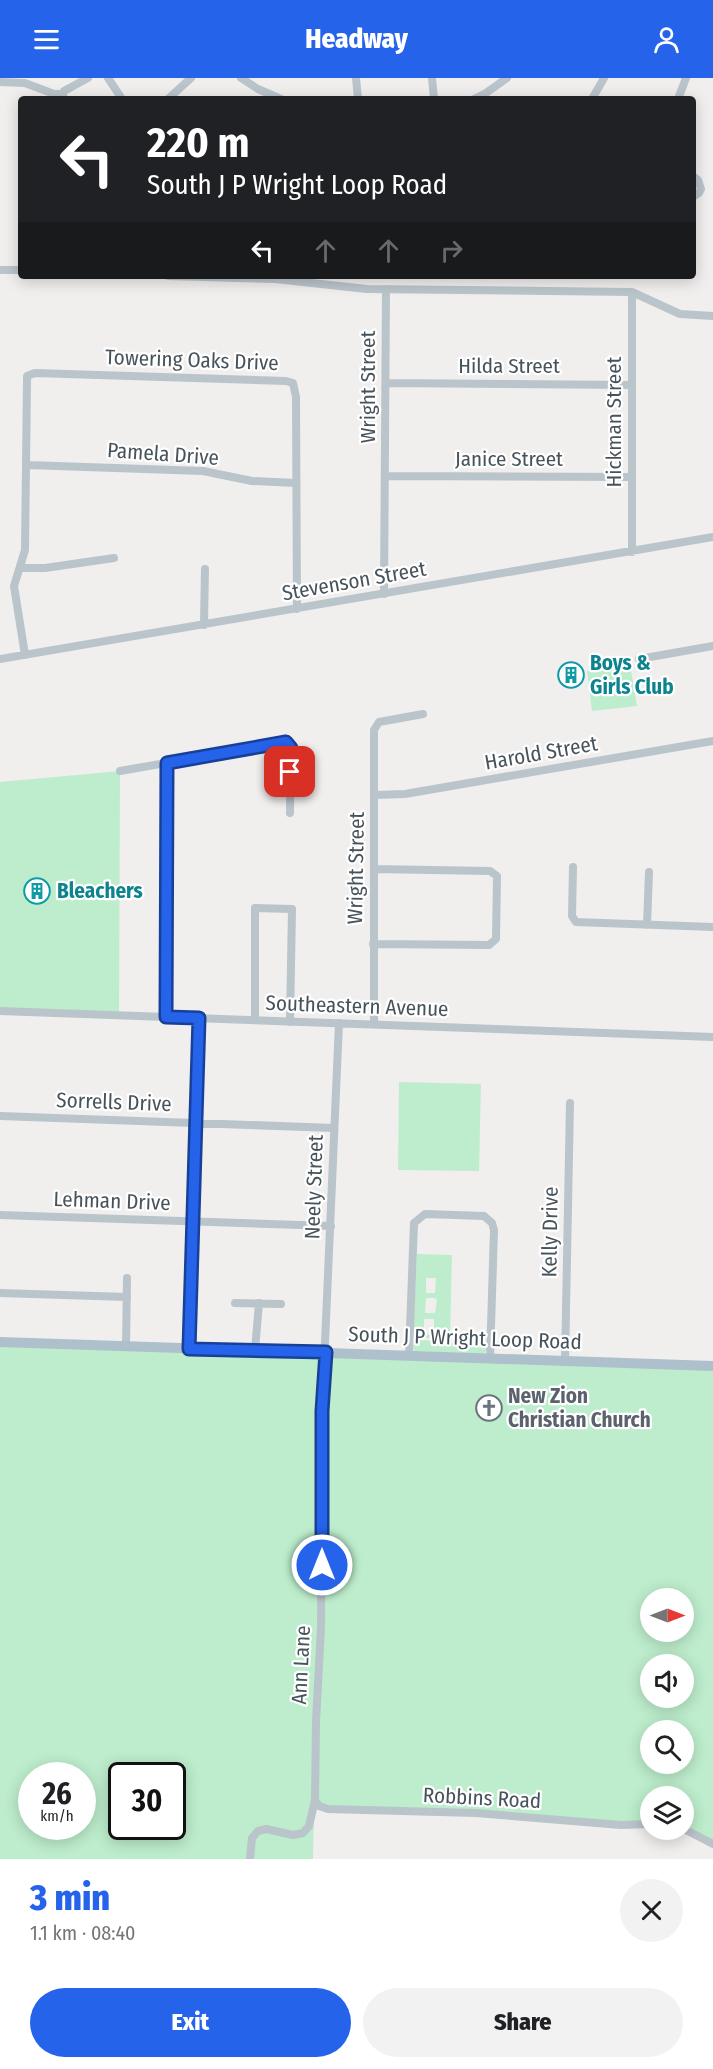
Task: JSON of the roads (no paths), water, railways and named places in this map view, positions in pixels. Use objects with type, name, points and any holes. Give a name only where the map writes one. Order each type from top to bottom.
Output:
[{"type":"main road","name":"South J P Wright Loop Road","points":[[0,1342],[713,1366]]},
{"type":"street","points":[[0,82],[24,83],[62,96],[66,89],[88,78]]},
{"type":"street","points":[[108,78],[120,96]]},
{"type":"street","points":[[171,96],[191,78]]},
{"type":"street","points":[[241,78],[275,96]]},
{"type":"street","points":[[356,78],[358,96]]},
{"type":"street","points":[[432,78],[434,96]]},
{"type":"street","points":[[480,96],[507,78]]},
{"type":"street","points":[[594,96],[604,78]]},
{"type":"street","points":[[679,96],[686,78]]},
{"type":"street","points":[[696,178],[701,189],[696,195]]},
{"type":"street","points":[[1,270],[18,270]]},
{"type":"street","points":[[275,279],[367,289],[632,292],[680,314],[713,316]]},
{"type":"street","name":"Wright Street","points":[[384,594],[386,289]]},
{"type":"street","name":"Hickman Street","points":[[632,292],[632,552]]},
{"type":"street","name":"Towering Oaks Drive","points":[[27,465],[27,376],[35,373],[290,382],[294,385],[296,397],[297,609]]},
{"type":"street","name":"Hilda Street","points":[[386,383],[632,385]]},
{"type":"street","points":[[25,655],[14,586],[25,550],[27,465]]},
{"type":"street","name":"Pamela Drive","points":[[27,465],[203,471],[252,481],[296,483]]},
{"type":"street","name":"Janice Street","points":[[385,476],[632,477]]},
{"type":"street","name":"Stevenson Street","points":[[0,659],[713,537]]},
{"type":"street","points":[[20,568],[45,568],[114,558]]},
{"type":"street","points":[[204,625],[205,569]]},
{"type":"street","points":[[639,659],[713,646]]},
{"type":"street","name":"Wright Street","points":[[374,1024],[374,730],[379,722],[423,714]]},
{"type":"street","name":"Harold Street","points":[[375,795],[405,794],[713,741]]},
{"type":"street","points":[[120,771],[286,742],[291,752],[290,813]]},
{"type":"street","points":[[166,1017],[167,763]]},
{"type":"street","points":[[573,867],[572,916],[576,922],[713,927]]},
{"type":"street","points":[[373,944],[489,945],[496,939],[497,876],[490,871],[374,869]]},
{"type":"street","points":[[647,925],[649,872]]},
{"type":"street","points":[[255,1020],[255,908],[292,909],[290,1022]]},
{"type":"street","name":"Southeastern Avenue","points":[[0,1011],[713,1037]]},
{"type":"street","points":[[189,1349],[199,1018]]},
{"type":"street","name":"Neely Street","points":[[326,1352],[339,1023]]},
{"type":"street","name":"Kelly Drive","points":[[565,1362],[570,1103]]},
{"type":"street","name":"Sorrells Drive","points":[[0,1116],[334,1128]]},
{"type":"street","points":[[409,1355],[414,1223],[425,1214],[484,1216],[492,1222],[494,1230],[490,1359]]},
{"type":"street","name":"Lehman Drive","points":[[0,1215],[331,1226]]},
{"type":"street","points":[[126,1347],[127,1278]]},
{"type":"street","points":[[0,1293],[127,1297]]},
{"type":"street","points":[[235,1303],[281,1304]]},
{"type":"street","points":[[255,1350],[259,1303]]},
{"type":"street","name":"Ann Lane","points":[[250,1859],[252,1838],[258,1831],[266,1829],[293,1835],[303,1833],[309,1826],[315,1800],[316,1711],[321,1628],[322,1411],[326,1352]]},
{"type":"street","name":"Robbins Road","points":[[315,1800],[319,1806],[328,1809],[476,1813],[621,1825],[640,1824]]},
{"type":"street","points":[[694,1834],[713,1844]]},
{"type":"place","name":"Boys & Girls Club","points":[[571,675]]},
{"type":"place","name":"Bleachers","points":[[37,891]]},
{"type":"place","name":"New Zion Christian Church","points":[[489,1408]]}]
